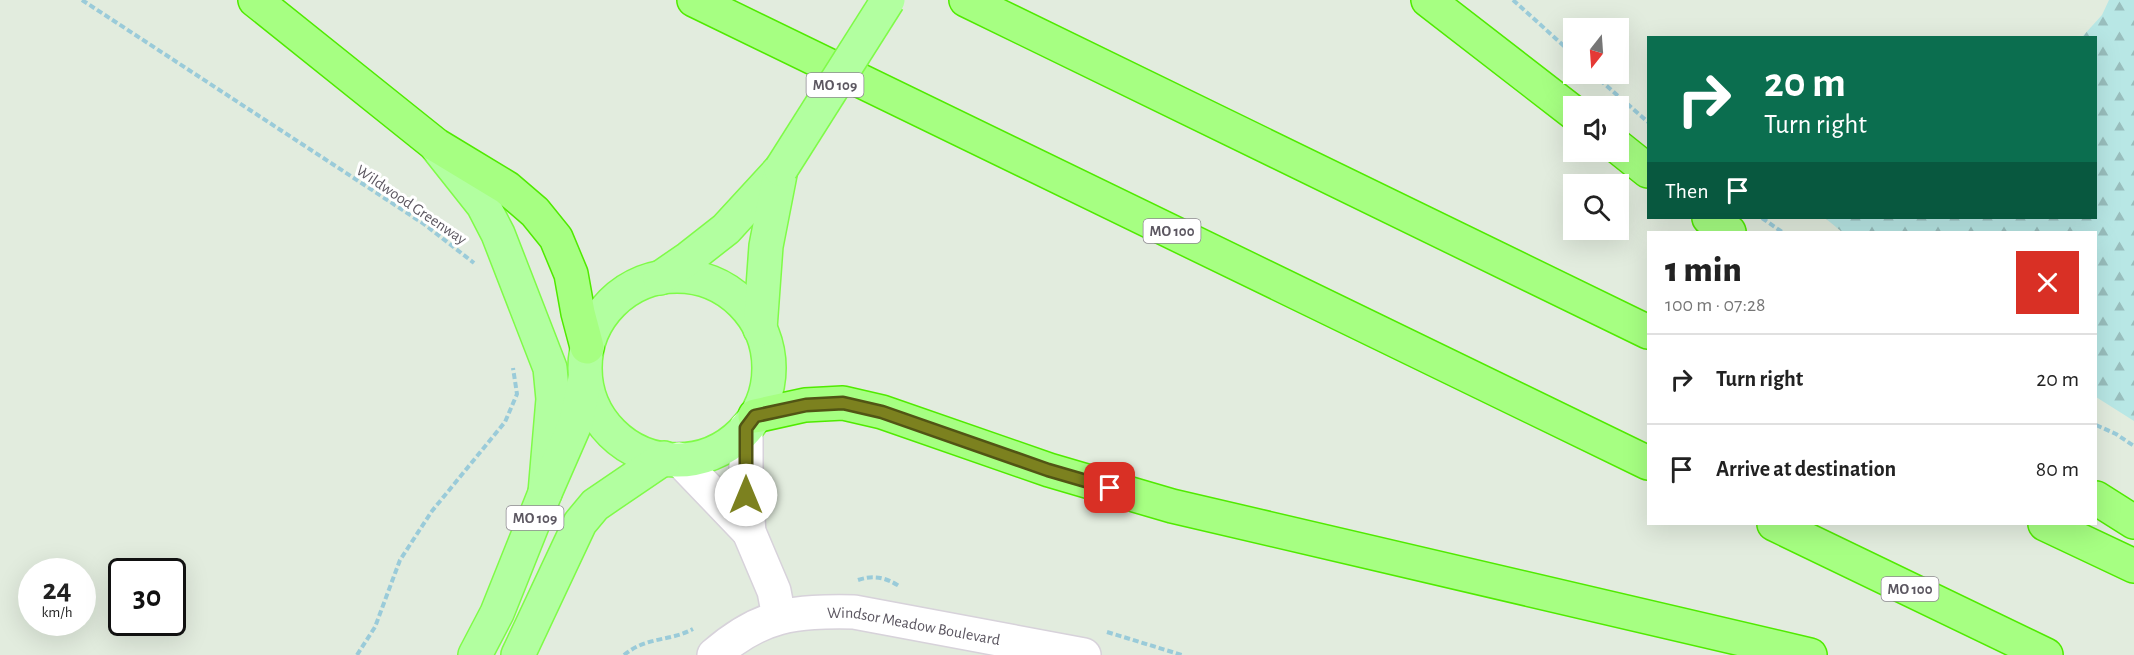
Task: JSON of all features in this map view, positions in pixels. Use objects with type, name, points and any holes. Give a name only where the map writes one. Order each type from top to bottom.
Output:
[{"type":"highway","points":[[255,0],[436,145],[507,188],[535,212],[556,238],[571,274],[587,362]]},
{"type":"highway","name":"MO 100","points":[[694,0],[1647,463]]},
{"type":"highway","points":[[966,0],[1647,332]]},
{"type":"highway","points":[[1428,0],[1563,104]]},
{"type":"highway","points":[[1629,156],[1647,170]]},
{"type":"highway","points":[[1710,219],[1728,231]]},
{"type":"highway","points":[[751,422],[806,405],[843,403],[882,412],[1048,470],[1172,506],[1810,655]]},
{"type":"highway","points":[[2097,499],[2134,522]]},
{"type":"highway","name":"MO 100","points":[[1776,525],[2046,655]]},
{"type":"highway","points":[[2047,525],[2134,566]]},
{"type":"main road","name":"MO 109","points":[[475,655],[497,613],[544,493],[576,422],[587,362],[599,319],[619,297],[645,282],[660,278],[726,229],[781,169],[888,0]]},
{"type":"main road","points":[[436,145],[483,205],[498,234],[550,369],[554,399],[544,493]]},
{"type":"main road","name":"MO 109","points":[[518,655],[580,523],[595,505],[672,459],[702,456],[723,447],[751,422],[767,388],[769,373],[766,343],[760,329],[766,246],[781,169]]},
{"type":"main road","points":[[660,278],[690,277],[719,286],[743,304],[760,329]]},
{"type":"main road","points":[[587,362],[594,406],[611,431],[636,449],[672,459]]},
{"type":"street","points":[[751,422],[746,495],[749,532],[774,591],[779,616]]},
{"type":"street","points":[[672,459],[749,532]]},
{"type":"street","name":"Windsor Meadow Boulevard","points":[[714,655],[729,642],[779,616],[817,611],[854,612],[1084,655]]},
{"type":"path","name":"Wildwood Greenway","points":[[82,0],[424,224],[473,261],[477,271]]},
{"type":"path","points":[[1513,0],[1563,45]]},
{"type":"path","points":[[1604,84],[1647,121]]},
{"type":"path","points":[[1763,219],[1781,231]]},
{"type":"path","points":[[357,655],[375,627],[400,560],[432,511],[504,422],[517,394],[513,361]]},
{"type":"path","points":[[2097,425],[2134,446]]},
{"type":"path","points":[[624,655],[632,648],[652,640],[686,633],[694,629]]},
{"type":"green space","points":[[2109,0],[2134,0],[2134,421],[2097,398],[2097,231],[1841,231],[1826,219],[2097,219],[2097,36],[2083,36],[2102,15]]},
{"type":"route","points":[[746,495],[746,428],[755,416],[806,405],[843,403],[882,412],[1048,470],[1110,488]]}]
